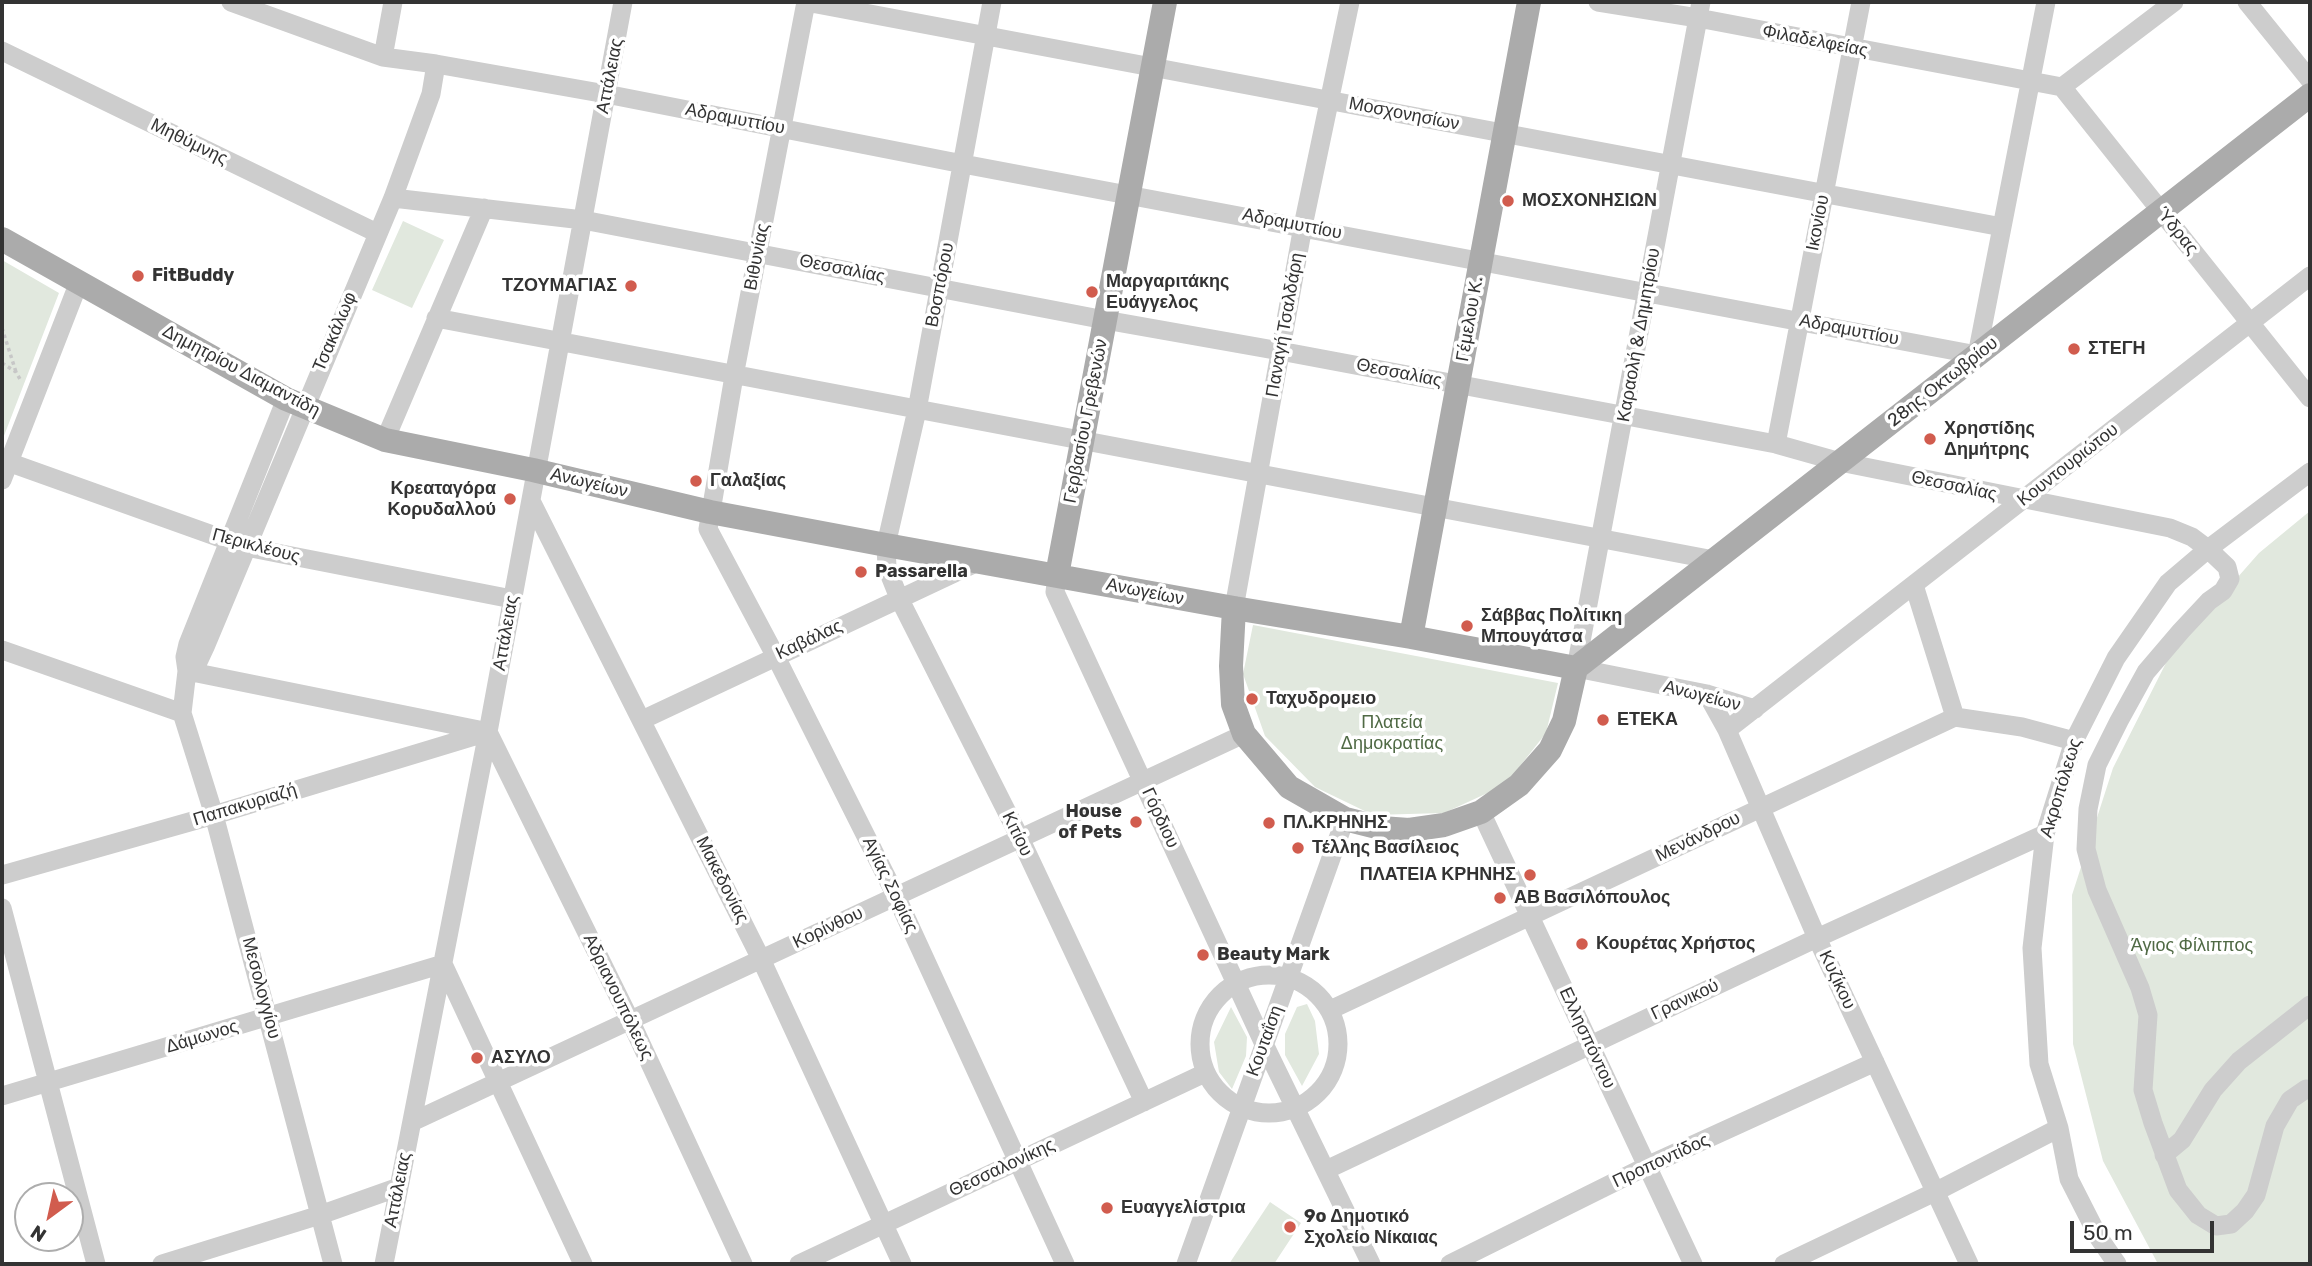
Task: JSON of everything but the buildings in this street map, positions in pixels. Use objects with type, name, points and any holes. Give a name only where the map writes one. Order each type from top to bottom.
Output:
[{"type":"main road","name":"Γερβασίου Γρεβενών","points":[[1056,584],[1165,2]]},
{"type":"main road","name":"Γέμελου Κ.","points":[[1411,637],[1529,2]]},
{"type":"main road","name":"28ης Οκτωβρίου","points":[[1576,668],[2310,95]]},
{"type":"main road","name":"Δημητρίου Διαμαντίδη","points":[[2,239],[295,403],[385,440],[536,470]]},
{"type":"main road","name":"Ανωγείων","points":[[536,470],[887,557],[978,562],[1056,584],[1234,608],[1576,668]]},
{"type":"main road","points":[[1234,608],[1231,666],[1233,704],[1244,734],[1289,788],[1345,819],[1381,828],[1409,830],[1444,825],[1481,812],[1519,785],[1545,758],[1563,721],[1576,668]]},
{"type":"street","name":"Αδραμυττίου","points":[[231,2],[383,58],[436,64],[606,94],[1978,355]]},
{"type":"street","points":[[383,58],[393,2]]},
{"type":"street","name":"Αττάλειας","points":[[384,1264],[488,732],[623,2]]},
{"type":"street","name":"Μοσχονησίων","points":[[806,2],[2002,227]]},
{"type":"street","name":"Βιθυνίας","points":[[710,512],[806,2]]},
{"type":"street","name":"Βοσπόρου","points":[[887,557],[992,2]]},
{"type":"street","name":"Παναγή Τσαλδάρη","points":[[1234,608],[1303,226],[1349,2]]},
{"type":"street","name":"Φιλαδελφείας","points":[[1598,2],[1699,10],[1852,48],[2032,82]]},
{"type":"street","name":"Ικονίου","points":[[1776,444],[1861,2]]},
{"type":"street","points":[[1978,355],[2046,2]]},
{"type":"street","points":[[2032,82],[2062,87],[2174,2]]},
{"type":"street","points":[[2247,2],[2310,80]]},
{"type":"street","name":"Καραολή & Δημητρίου","points":[[1576,668],[1699,10]]},
{"type":"street","name":"Μηθύμνης","points":[[2,51],[377,233]]},
{"type":"street","name":"Τσακάλωφ","points":[[187,670],[198,662],[204,651],[237,544],[295,403],[393,198],[431,94],[436,64]]},
{"type":"street","name":"Ύδρας","points":[[2062,87],[2310,398]]},
{"type":"street","name":"Θεσσαλίας","points":[[393,198],[583,219],[1105,320],[1776,444],[1840,462],[2170,528],[2192,537],[2208,549]]},
{"type":"street","points":[[385,440],[484,208]]},
{"type":"street","name":"Κουντουριώτου","points":[[1727,730],[2310,276]]},
{"type":"street","points":[[5,471],[79,282]]},
{"type":"street","points":[[436,318],[1714,561]]},
{"type":"street","name":"Περικλέους","points":[[5,471],[237,544],[512,599]]},
{"type":"street","name":"Ακροπόλεως","points":[[2117,1264],[2099,1238],[2069,1180],[2059,1128],[2039,1064],[2032,948],[2045,834],[2074,741],[2116,658],[2168,583],[2208,549],[2310,472]]},
{"type":"street","name":"Μακεδονίας","points":[[531,501],[761,959],[902,1264]]},
{"type":"street","name":"Αγίας Σοφίας","points":[[710,512],[708,529],[775,655],[896,896],[1065,1264]]},
{"type":"street","points":[[2208,549],[2227,568],[2230,579],[2223,591],[2209,601],[2180,631],[2146,672],[2097,765],[2088,809],[2086,849],[2097,890],[2140,988],[2148,1015],[2143,1090],[2178,1190],[2198,1215],[2216,1226],[2231,1224],[2245,1211],[2256,1195],[2275,1126],[2290,1100],[2306,1089],[2310,1090]]},
{"type":"street","name":"Κιτίου","points":[[887,557],[899,598],[1020,838],[1144,1102]]},
{"type":"street","name":"Καβάλας","points":[[642,720],[775,655],[978,562]]},
{"type":"street","name":"Γόρδιου","points":[[1056,584],[1264,1044],[1371,1264]]},
{"type":"street","points":[[1914,585],[1955,717],[2022,727],[2074,741]]},
{"type":"street","points":[[2,650],[182,713],[187,670],[488,732]]},
{"type":"street","name":"Ανωγείων","points":[[1576,668],[1707,694],[1755,709]]},
{"type":"street","name":"Κυζίκου","points":[[1707,694],[1727,730],[1818,938],[1969,1264]]},
{"type":"street","name":"Μεσολογγίου","points":[[182,713],[214,815],[333,1264]]},
{"type":"street","name":"Μενάνδρου","points":[[1330,1010],[1955,717]]},
{"type":"street","name":"Παπακυριαζή","points":[[2,875],[214,815],[488,732]]},
{"type":"street","name":"Αδριανουπόλεως","points":[[488,732],[630,1020],[743,1264]]},
{"type":"street","name":"Κορίνθου","points":[[412,1122],[1244,734]]},
{"type":"street","name":"Ελλησπόντου","points":[[1481,812],[1693,1264]]},
{"type":"street","name":"Κουταΐση","points":[[1186,1264],[1345,819]]},
{"type":"street","name":"Γρανικού","points":[[1326,1170],[2045,834]]},
{"type":"street","points":[[2,908],[96,1264]]},
{"type":"street","points":[[443,964],[583,1264]]},
{"type":"street","name":"Δάμωνος","points":[[2,1096],[443,964]]},
{"type":"street","points":[[1264,974],[1289,976],[1312,989],[1330,1010],[1339,1044],[1335,1069],[1316,1096],[1297,1110],[1272,1114],[1241,1110],[1220,1094],[1205,1073],[1199,1043],[1206,1014],[1221,993],[1236,982],[1264,974]]},
{"type":"street","points":[[2164,1155],[2182,1140],[2213,1090],[2239,1061],[2310,1005]]},
{"type":"street","name":"Προποντίδος","points":[[1450,1264],[1647,1166],[1875,1062]]},
{"type":"street","name":"Θεσσαλονίκης","points":[[799,1264],[1205,1073]]},
{"type":"street","points":[[1784,1264],[1935,1192],[2059,1128]]},
{"type":"street","points":[[162,1264],[320,1215],[399,1187]]},
{"type":"path","points":[[2,328],[16,372],[22,382]]},
{"type":"path","points":[[2,363],[16,372]]},
{"type":"green space","points":[[403,221],[444,240],[412,308],[372,290]]},
{"type":"green space","points":[[2,260],[59,293],[2,441]]},
{"type":"green space","name":"Άγιος Φίλιππος","points":[[2310,511],[2310,1264],[2158,1264],[2103,1161],[2073,1044],[2072,895],[2113,768],[2171,653],[2259,553]]},
{"type":"green space","name":"Πλατεία Δημοκρατίας","points":[[1253,625],[1558,683],[1546,733],[1505,785],[1444,813],[1373,815],[1315,787],[1265,736],[1243,674]]},
{"type":"green space","points":[[1307,1004],[1315,1021],[1319,1054],[1302,1086],[1285,1055],[1285,1034],[1297,1007]]},
{"type":"green space","points":[[1231,1007],[1247,1037],[1246,1056],[1232,1089],[1219,1072],[1214,1042]]},
{"type":"green space","points":[[1270,1202],[1301,1223],[1274,1264],[1229,1264]]},
{"type":"place","name":"ΜΟΣΧΟΝΗΣΙΩΝ","points":[[1508,201]]},
{"type":"place","name":"FitBuddy","points":[[138,276]]},
{"type":"place","name":"ΤΖΟΥΜΑΓΙΑΣ","points":[[631,286]]},
{"type":"place","name":"Μαργαριτάκης Ευάγγελος","points":[[1092,292]]},
{"type":"place","name":"ΣΤΕΓΗ","points":[[2074,349]]},
{"type":"place","name":"Χρηστίδης Δημήτρης","points":[[1930,439]]},
{"type":"place","name":"Γαλαξίας","points":[[696,481]]},
{"type":"place","name":"Κρεαταγόρα Κορυδαλλού","points":[[510,499]]},
{"type":"place","name":"Passarella","points":[[861,572]]},
{"type":"place","name":"Σάββας Πολίτικη Μπουγάτσα","points":[[1467,626]]},
{"type":"place","name":"Ταχυδρομειο","points":[[1252,699]]},
{"type":"place","name":"ΕΤΕΚΑ","points":[[1603,720]]},
{"type":"place","name":"House of Pets","points":[[1136,822]]},
{"type":"place","name":"ΠΛ.ΚΡΗΝΗΣ","points":[[1269,823]]},
{"type":"place","name":"Τέλλης Βασίλειος","points":[[1298,848]]},
{"type":"place","name":"ΠΛΑΤΕΙΑ ΚΡΗΝΗΣ","points":[[1530,875]]},
{"type":"place","name":"ΑΒ Βασιλόπουλος","points":[[1500,898]]},
{"type":"place","name":"Κουρέτας Χρήστος","points":[[1582,944]]},
{"type":"place","name":"Beauty Mark","points":[[1203,955]]},
{"type":"place","name":"ΑΣΥΛΟ","points":[[477,1058]]},
{"type":"place","name":"Ευαγγελίστρια","points":[[1107,1208]]},
{"type":"place","name":"9o Δημοτικό Σχολείο Νίκαιας","points":[[1290,1227]]}]
